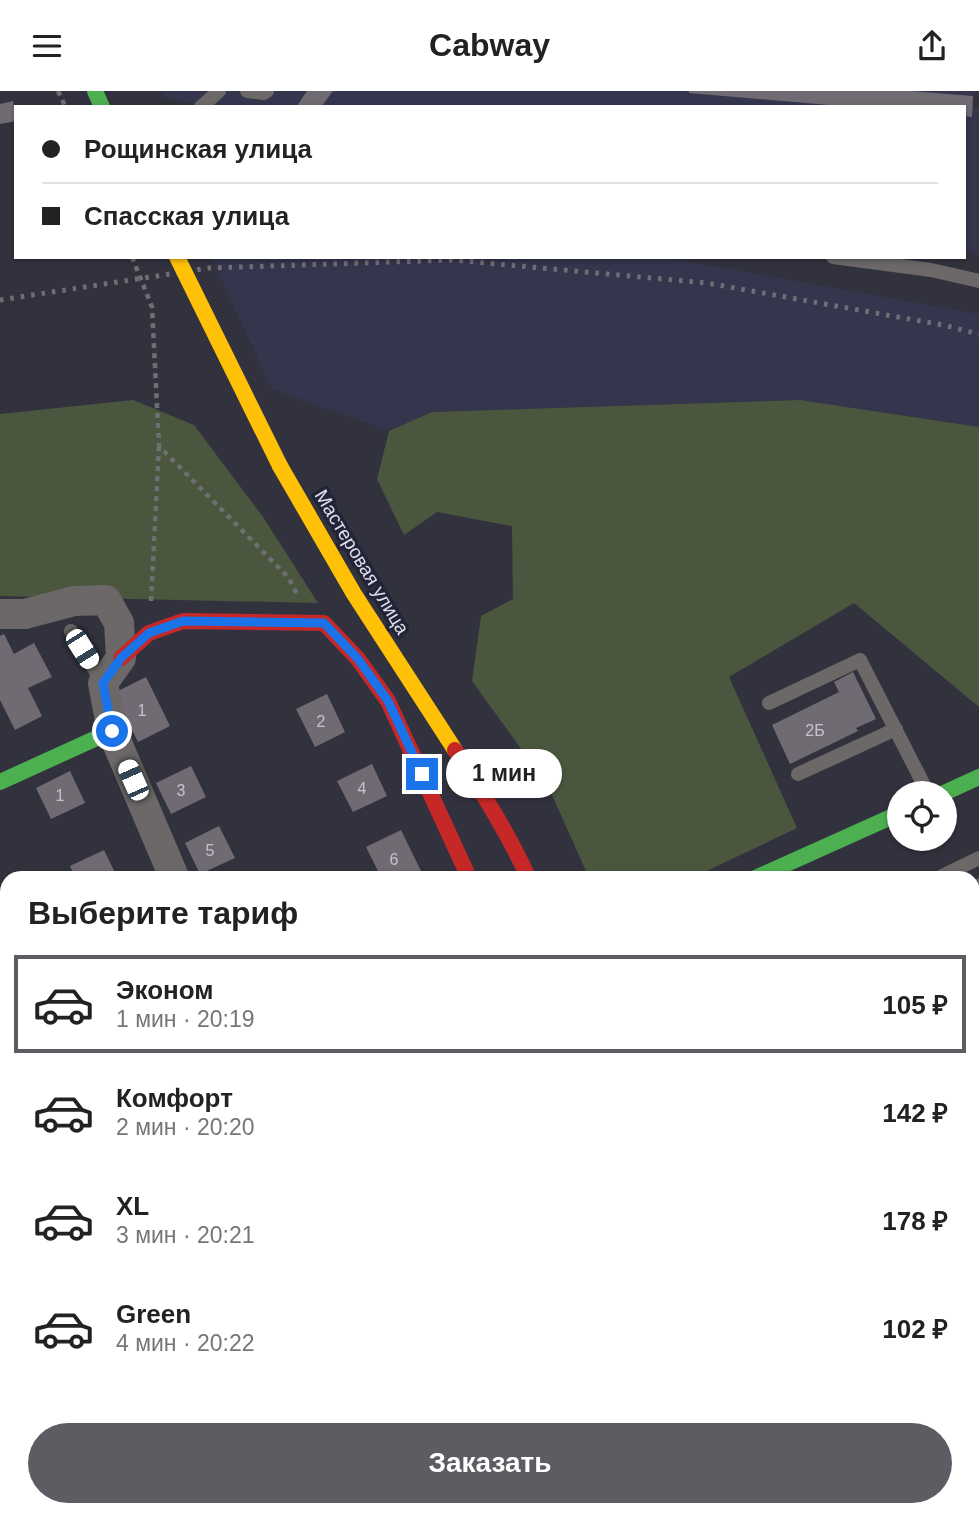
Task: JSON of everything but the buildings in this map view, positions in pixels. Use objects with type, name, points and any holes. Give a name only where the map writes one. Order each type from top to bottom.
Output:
[{"type":"main road","name":"Мастеровая улица","points":[[178,259],[280,466],[354,594],[487,799],[525,871]]},
{"type":"main road","points":[[121,658],[149,633],[183,621],[324,623],[358,659],[388,701],[466,871]]},
{"type":"main road","points":[[0,782],[112,731]]},
{"type":"main road","points":[[957,787],[979,777]]},
{"type":"main road","points":[[771,871],[887,819]]},
{"type":"street","points":[[0,614],[24,614],[74,601],[106,600],[119,624],[121,658],[103,683],[112,731],[172,871]]},
{"type":"lane","points":[[203,105],[219,91]]},
{"type":"lane","points":[[247,91],[267,91]]},
{"type":"lane","points":[[861,259],[930,264],[979,281]]},
{"type":"lane","points":[[71,631],[103,683]]},
{"type":"lane","points":[[769,703],[860,660],[922,781]]},
{"type":"lane","points":[[798,774],[896,729]]},
{"type":"lane","points":[[952,871],[979,858]]},
{"type":"path","points":[[133,259],[152,307],[159,446],[149,633]]},
{"type":"path","points":[[159,446],[288,577],[311,623]]},
{"type":"shaded area","points":[[162,91],[975,91],[972,109],[979,109],[979,255],[966,251],[966,105],[198,105],[165,97]]},
{"type":"shaded area","points":[[212,259],[673,259],[979,314],[979,427],[800,400],[432,412],[389,431],[272,389]]},
{"type":"green space","points":[[133,400],[194,425],[263,517],[318,603],[0,596],[0,414]]},
{"type":"green space","points":[[800,400],[979,427],[979,707],[854,603],[729,677],[797,828],[707,871],[586,871],[548,786],[472,681],[481,616],[513,599],[512,526],[437,512],[404,535],[377,479],[389,431],[432,412]]},
{"type":"railway","points":[[0,300],[209,268],[453,260],[707,283],[943,325],[979,334]]},
{"type":"traffic: fast","points":[[95,91],[101,105]]},
{"type":"traffic: fast","points":[[0,782],[112,731]]},
{"type":"traffic: fast","points":[[957,787],[979,777]]},
{"type":"traffic: fast","points":[[771,871],[887,819]]},
{"type":"traffic: slow","points":[[178,259],[280,466]]},
{"type":"traffic: slow","points":[[280,466],[354,594],[455,750]]},
{"type":"traffic: jam","points":[[121,658],[149,633],[183,621],[324,623],[358,659],[388,701],[466,871]]},
{"type":"traffic: jam","points":[[455,750],[485,797],[525,871]]},
{"type":"route","points":[[112,731],[103,683],[121,658],[149,633],[183,621],[324,623],[358,659],[388,701],[422,774]]}]
